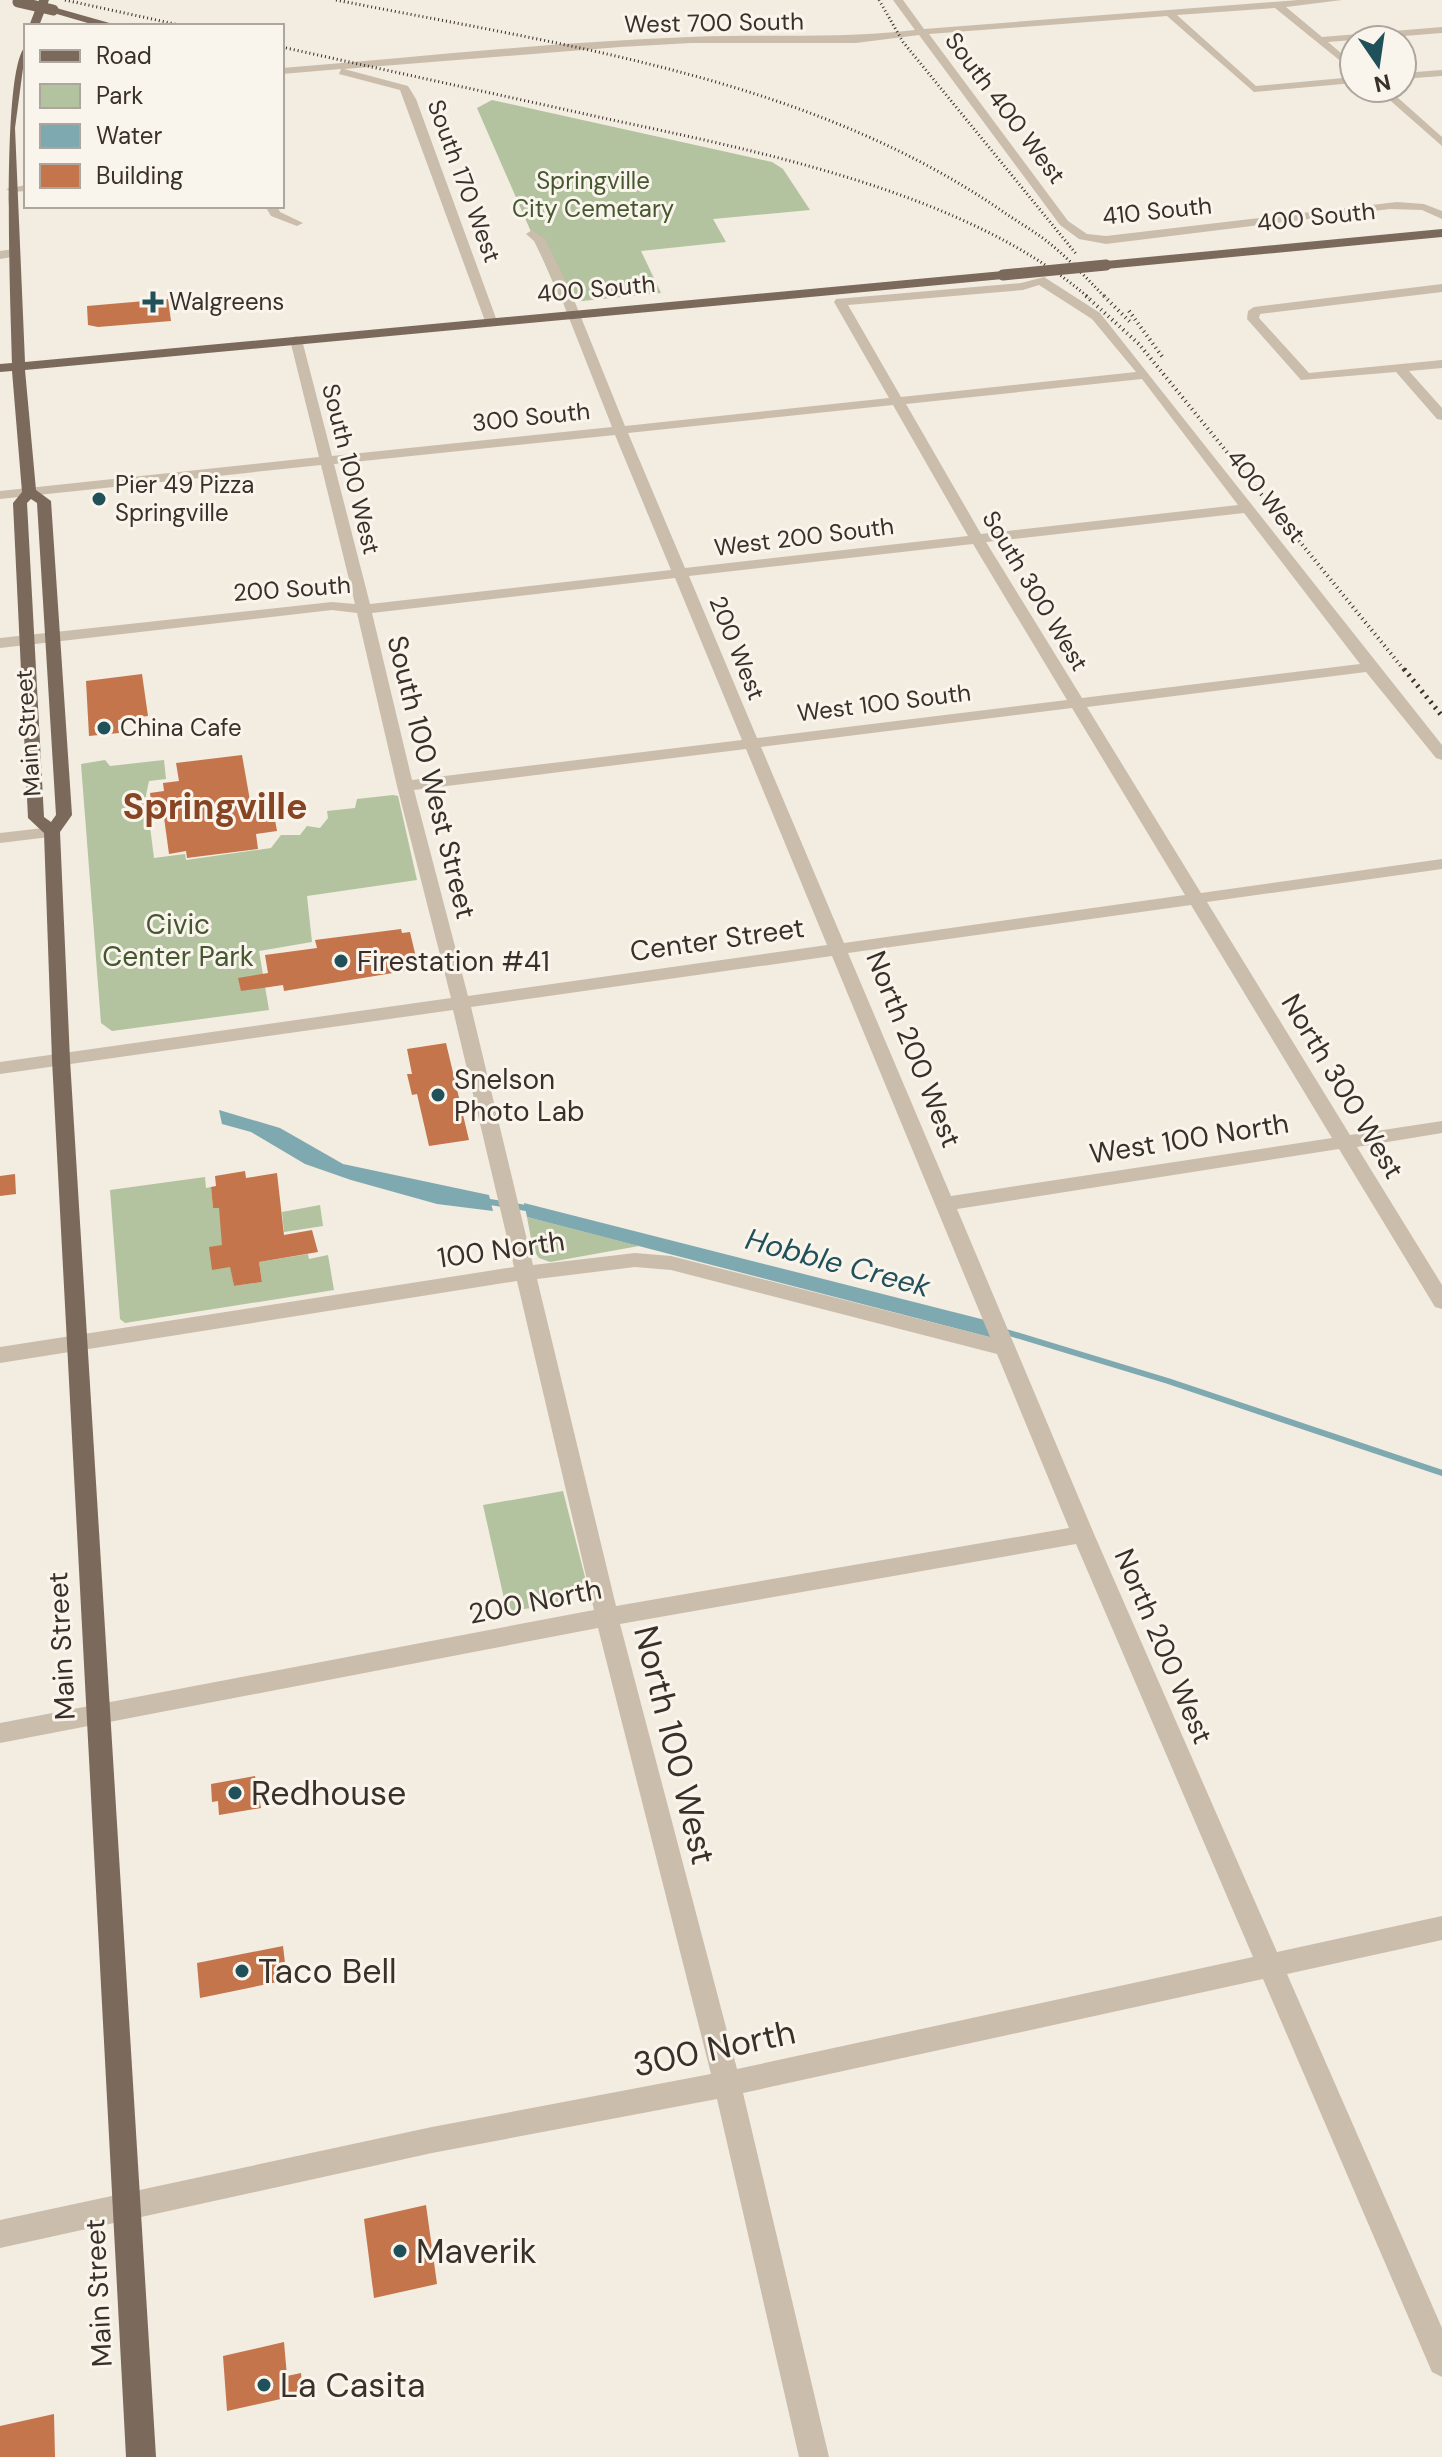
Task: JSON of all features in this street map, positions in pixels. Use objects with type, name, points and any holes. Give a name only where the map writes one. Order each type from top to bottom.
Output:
[{"type":"main road","points":[[35,24],[44,0]]},
{"type":"main road","points":[[13,1],[102,24]]},
{"type":"main road","points":[[14,247],[10,128],[12,95],[24,56]]},
{"type":"main road","points":[[0,152],[3,185],[12,192]]},
{"type":"main road","points":[[12,216],[24,192]]},
{"type":"main road","name":"400 South","points":[[0,368],[1106,265],[1442,226]]},
{"type":"main road","name":"400 South","points":[[1195,256],[1232,255],[1442,233]]},
{"type":"main road","name":"Main Street","points":[[14,247],[18,366],[29,492],[20,503],[36,818],[52,832]]},
{"type":"main road","name":"Main Street","points":[[29,492],[44,501],[64,815],[52,832],[61,1060],[141,2457]]},
{"type":"street","name":"South 400 West","points":[[898,0],[1064,223],[1076,235],[1090,240]]},
{"type":"street","name":"West 700 South","points":[[284,71],[691,40],[815,41],[1337,0]]},
{"type":"street","points":[[1278,5],[1338,55]]},
{"type":"street","points":[[1167,11],[1254,89],[1338,81]]},
{"type":"street","points":[[1320,40],[1442,30]]},
{"type":"street","name":"South 170 West","points":[[326,67],[404,88],[411,99],[491,321]]},
{"type":"street","points":[[1418,75],[1442,73]]},
{"type":"street","points":[[1400,104],[1442,143]]},
{"type":"street","points":[[1423,124],[1442,123]]},
{"type":"street","points":[[12,192],[24,189]]},
{"type":"street","name":"410 South","points":[[1090,240],[1390,206],[1419,207],[1442,216]]},
{"type":"street","points":[[272,208],[275,214],[297,223]]},
{"type":"street","name":"200 West","points":[[532,234],[539,239],[564,290],[751,744],[840,950]]},
{"type":"street","points":[[0,255],[14,247]]},
{"type":"street","name":"South 300 West","points":[[1040,280],[1023,286],[840,302],[977,539],[1197,900]]},
{"type":"street","name":"400 West","points":[[1040,280],[1096,316],[1442,755]]},
{"type":"street","points":[[1442,288],[1254,311],[1253,319],[1306,377],[1442,364]]},
{"type":"street","name":"South 100 West","points":[[296,340],[364,609]]},
{"type":"street","points":[[1399,368],[1442,416]]},
{"type":"street","name":"300 South","points":[[0,495],[1145,375]]},
{"type":"street","name":"West 200 South","points":[[364,609],[1248,508]]},
{"type":"street","name":"200 South","points":[[0,657],[27,647],[337,618],[364,609]]},
{"type":"street","name":"South 100 West Street","points":[[364,609],[405,786],[461,1003]]},
{"type":"street","name":"200 South","points":[[0,643],[27,647]]},
{"type":"street","name":"West 100 South","points":[[405,786],[1370,667]]},
{"type":"street","points":[[0,838],[52,832]]},
{"type":"street","name":"Center Street","points":[[0,1068],[1442,864]]},
{"type":"street","name":"North 300 West","points":[[1197,900],[1442,1302]]},
{"type":"street","name":"North 200 West","points":[[840,950],[1083,1534],[1442,2362]]},
{"type":"street","name":"North 100 West","points":[[461,1003],[607,1617],[727,2084],[814,2457]]},
{"type":"street","name":"West 100 North","points":[[945,1204],[1442,1127]]},
{"type":"street","name":"100 North","points":[[0,1355],[523,1273],[635,1260],[671,1263],[1004,1348]]},
{"type":"street","name":"200 North","points":[[0,1733],[607,1617],[1083,1534]]},
{"type":"street","name":"300 North","points":[[0,2234],[432,2140],[727,2084],[1442,1928]]},
{"type":"green space","name":"Springville City Cemetary","points":[[492,100],[772,162],[783,169],[810,210],[713,219],[726,242],[641,251],[661,293],[562,303],[477,108]]},
{"type":"green space","name":"Civic Center Park","points":[[105,760],[110,766],[164,760],[166,779],[149,781],[146,795],[154,858],[185,854],[186,860],[271,848],[281,835],[300,835],[307,826],[320,828],[328,818],[327,811],[355,808],[357,799],[393,795],[398,796],[417,880],[307,896],[312,942],[259,951],[269,1010],[112,1031],[101,1023],[81,764]]},
{"type":"green space","points":[[205,1177],[206,1188],[211,1187],[213,1208],[219,1208],[234,1286],[262,1282],[259,1262],[308,1254],[309,1259],[328,1255],[334,1290],[125,1323],[120,1319],[110,1190]]},
{"type":"green space","points":[[320,1205],[323,1226],[284,1232],[282,1212]]},
{"type":"green space","points":[[527,1217],[639,1246],[550,1262],[539,1258],[533,1249]]},
{"type":"green space","points":[[563,1491],[585,1577],[571,1595],[562,1600],[507,1612],[483,1505]]},
{"type":"water","points":[[219,1110],[280,1128],[343,1164],[489,1195],[493,1211],[437,1204],[305,1164],[251,1132],[222,1124]]},
{"type":"water","points":[[524,1203],[985,1320],[993,1338],[527,1217]]},
{"type":"building","name":"Walgreens","points":[[168,299],[171,321],[98,327],[88,325],[87,306]]},
{"type":"building","points":[[142,674],[148,716],[118,720],[119,733],[89,736],[86,681]]},
{"type":"building","points":[[242,755],[252,812],[273,809],[277,831],[256,834],[258,849],[187,858],[186,851],[169,854],[163,810],[152,811],[150,793],[164,791],[163,783],[179,781],[176,763]]},
{"type":"building","name":"Firestation #41","points":[[401,929],[402,933],[410,932],[418,966],[411,970],[284,991],[283,985],[241,991],[238,978],[268,973],[265,955],[317,948],[315,940]]},
{"type":"building","name":"Snelson Photo Lab","points":[[446,1043],[469,1140],[429,1146],[417,1094],[412,1095],[407,1074],[412,1074],[407,1049]]},
{"type":"building","points":[[245,1171],[246,1178],[277,1173],[284,1235],[312,1230],[318,1252],[259,1262],[262,1282],[234,1286],[230,1267],[212,1270],[209,1247],[222,1245],[219,1208],[213,1208],[211,1187],[216,1186],[215,1176]]},
{"type":"building","points":[[15,1174],[16,1194],[0,1196],[0,1176]]},
{"type":"building","name":"Redhouse","points":[[255,1776],[261,1808],[219,1815],[218,1801],[212,1802],[211,1784]]},
{"type":"building","name":"Taco Bell","points":[[283,1946],[287,1980],[200,1998],[197,1963]]},
{"type":"building","name":"Maverik","points":[[426,2205],[437,2284],[374,2298],[364,2219]]},
{"type":"building","name":"La Casita","points":[[284,2342],[287,2376],[301,2373],[303,2394],[227,2411],[223,2356]]},
{"type":"building","points":[[54,2414],[55,2457],[0,2457],[0,2426]]},
{"type":"waterway","name":"Hobble Creek","points":[[484,1201],[532,1209]]},
{"type":"waterway","name":"Hobble Creek","points":[[1003,1331],[1168,1381],[1442,1473]]},
{"type":"railway","points":[[65,0],[175,24]]},
{"type":"railway","points":[[336,0],[509,33],[683,73],[768,98],[851,129],[930,167],[1030,229],[1061,253],[1131,323]]},
{"type":"railway","points":[[879,0],[903,42],[1077,255]]},
{"type":"railway","points":[[284,47],[727,145],[858,181],[922,203],[983,230],[1039,261],[1089,298]]},
{"type":"railway","points":[[1086,296],[1139,344],[1405,671]]},
{"type":"railway","points":[[1129,311],[1164,359]]},
{"type":"railway","points":[[1404,669],[1442,716]]},
{"type":"place","name":"Walgreens","points":[[153,302]]},
{"type":"place","name":"Pier 49 Pizza Springville","points":[[99,499]]},
{"type":"place","name":"China Cafe","points":[[104,728]]},
{"type":"place","name":"Firestation #41","points":[[341,961]]},
{"type":"place","name":"Snelson Photo Lab","points":[[438,1095]]},
{"type":"place","name":"Redhouse","points":[[235,1793]]},
{"type":"place","name":"Taco Bell","points":[[242,1971]]},
{"type":"place","name":"Maverik","points":[[400,2251]]},
{"type":"place","name":"La Casita","points":[[264,2385]]},
{"type":"district","name":"Springville","points":[[215,806]]}]
